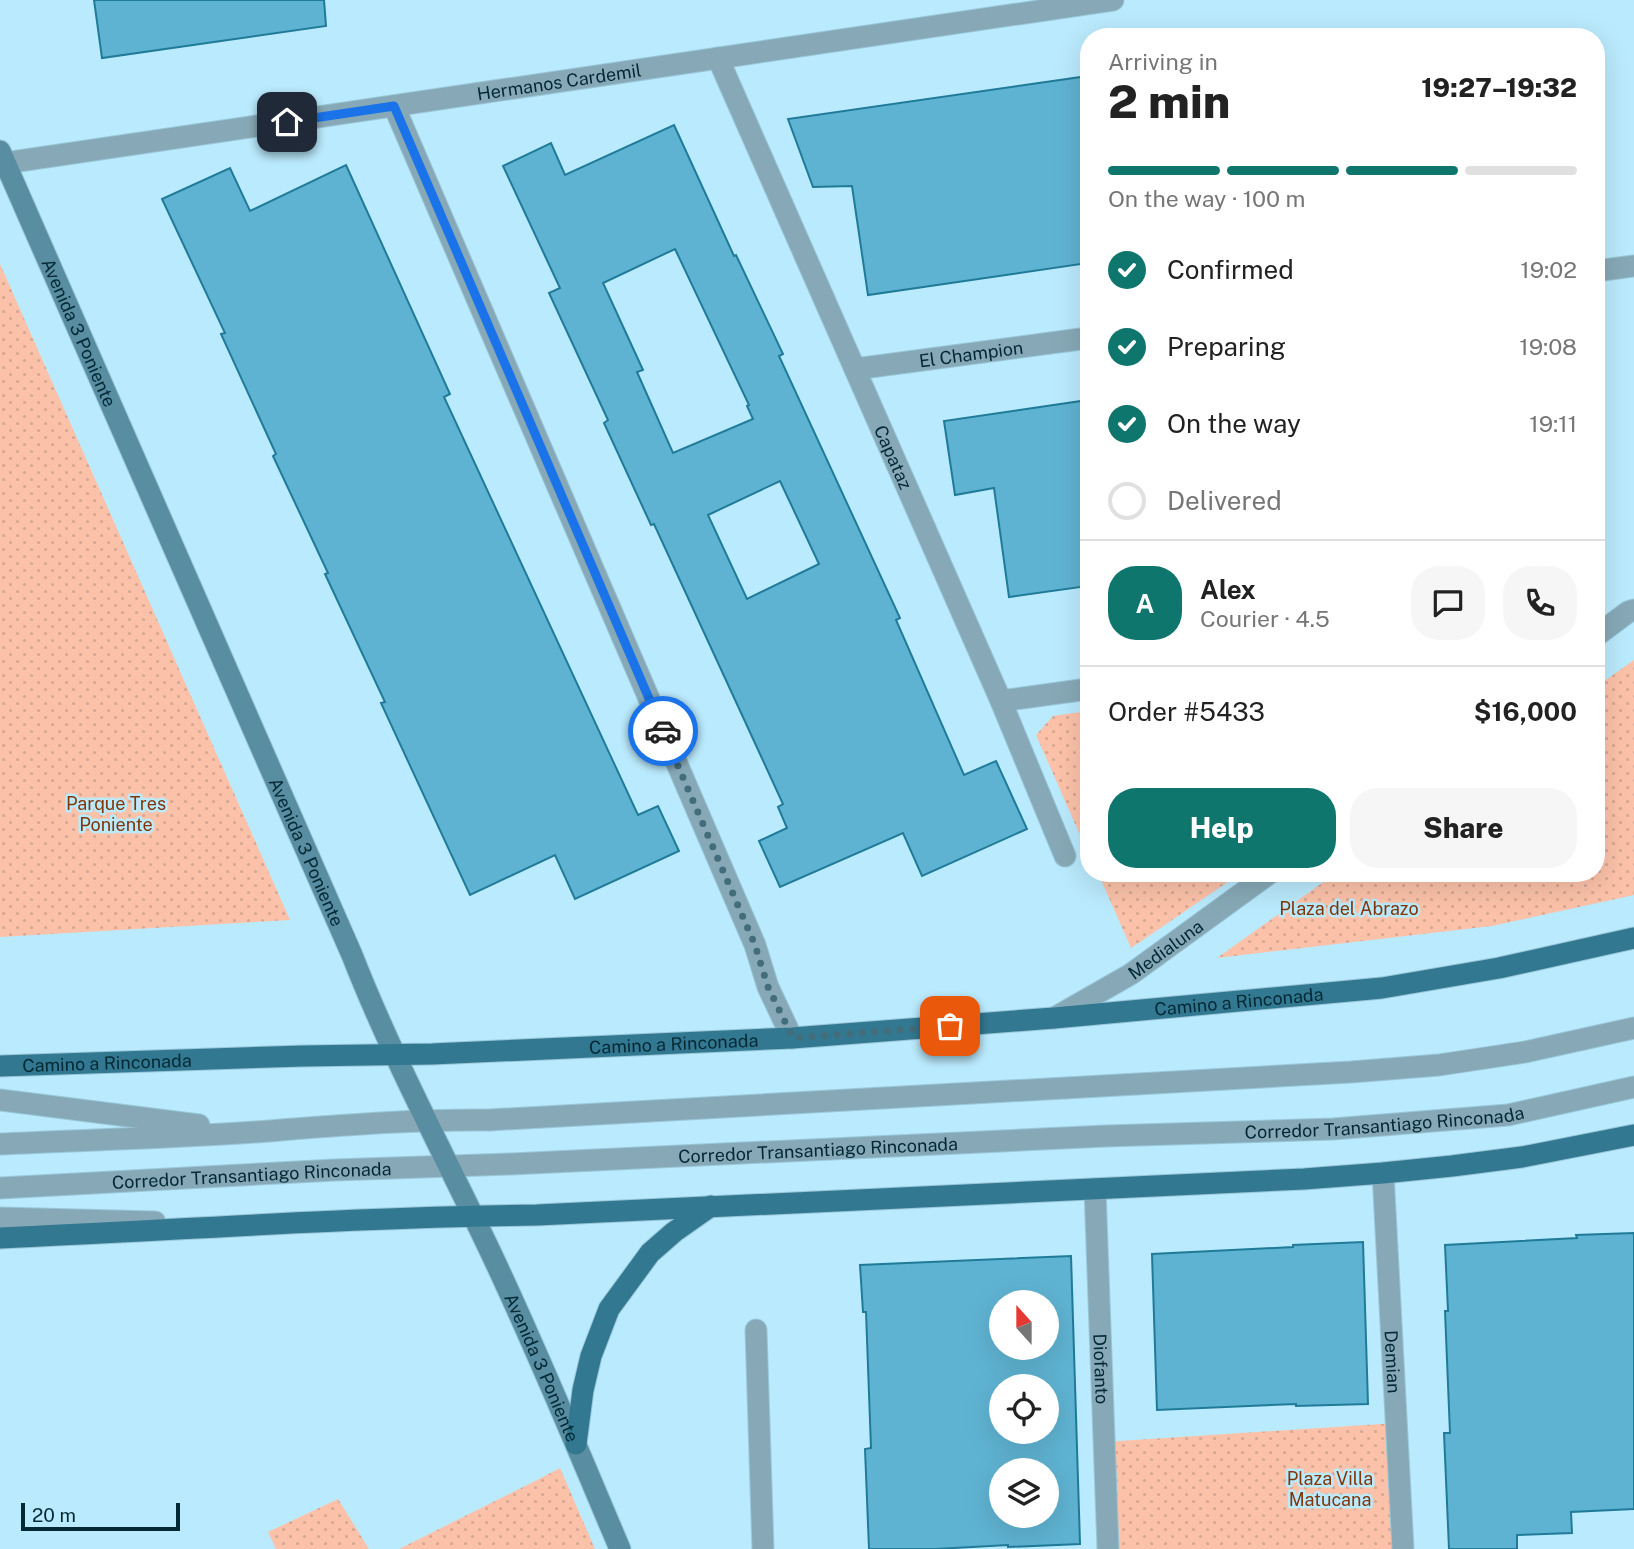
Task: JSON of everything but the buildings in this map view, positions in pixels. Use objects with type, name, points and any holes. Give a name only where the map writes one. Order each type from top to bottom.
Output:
[{"type":"main road","name":"Camino a Rinconada","points":[[0,1066],[443,1053],[793,1038],[1382,988],[1499,968],[1634,939]]},
{"type":"main road","points":[[0,1238],[1304,1179],[1522,1157],[1634,1135]]},
{"type":"main road","points":[[576,1444],[583,1390],[591,1356],[609,1309],[650,1253],[711,1206]]},
{"type":"street","name":"Hermanos Cardemil","points":[[3,157],[394,106],[1113,0]]},
{"type":"street","name":"Capataz","points":[[718,58],[1001,701],[1065,856]]},
{"type":"street","points":[[394,106],[755,945],[768,987],[793,1038]]},
{"type":"street","name":"Avenida 3 Poniente","points":[[3,157],[393,1053],[512,1296],[620,1549]]},
{"type":"street","points":[[1605,270],[1634,266]]},
{"type":"street","name":"El Champion","points":[[855,369],[1080,339]]},
{"type":"street","points":[[1605,615],[1631,611]]},
{"type":"street","points":[[1605,630],[1631,611]]},
{"type":"street","points":[[1001,701],[1080,690]]},
{"type":"street","name":"Medialuna","points":[[1055,1017],[1131,974],[1258,882]]},
{"type":"street","points":[[0,1144],[1351,1072],[1439,1065],[1525,1052],[1634,1028]]},
{"type":"street","name":"Corredor Transantiago Rinconada","points":[[0,1188],[321,1170],[511,1164],[1106,1136],[1333,1129],[1508,1115],[1634,1087]]},
{"type":"street","points":[[0,1100],[253,1132]]},
{"type":"street","name":"Demian","points":[[1383,1173],[1403,1549]]},
{"type":"street","name":"Diofanto","points":[[1095,1189],[1108,1549]]},
{"type":"street","points":[[0,1218],[272,1225]]},
{"type":"street","points":[[756,1330],[763,1549]]},
{"type":"green space","name":"Parque Tres Poniente","points":[[0,264],[290,920],[0,937]]},
{"type":"green space","name":"Plaza del Abrazo","points":[[1634,660],[1634,895],[1492,926],[1217,958],[1323,882],[1605,882],[1605,681]]},
{"type":"green space","points":[[1080,712],[1080,835],[1036,735],[1053,716]]},
{"type":"green space","points":[[1102,882],[1228,882],[1131,948]]},
{"type":"green space","name":"Plaza Villa Matucana","points":[[1396,1423],[1403,1549],[1108,1549],[1104,1442]]},
{"type":"green space","points":[[560,1468],[595,1549],[399,1549],[539,1479]]},
{"type":"green space","points":[[338,1499],[369,1549],[276,1549],[268,1532]]},
{"type":"way so far","points":[[663,731],[755,945],[768,987],[793,1038],[950,1026]]},
{"type":"route","points":[[287,122],[394,106],[663,731]]}]
